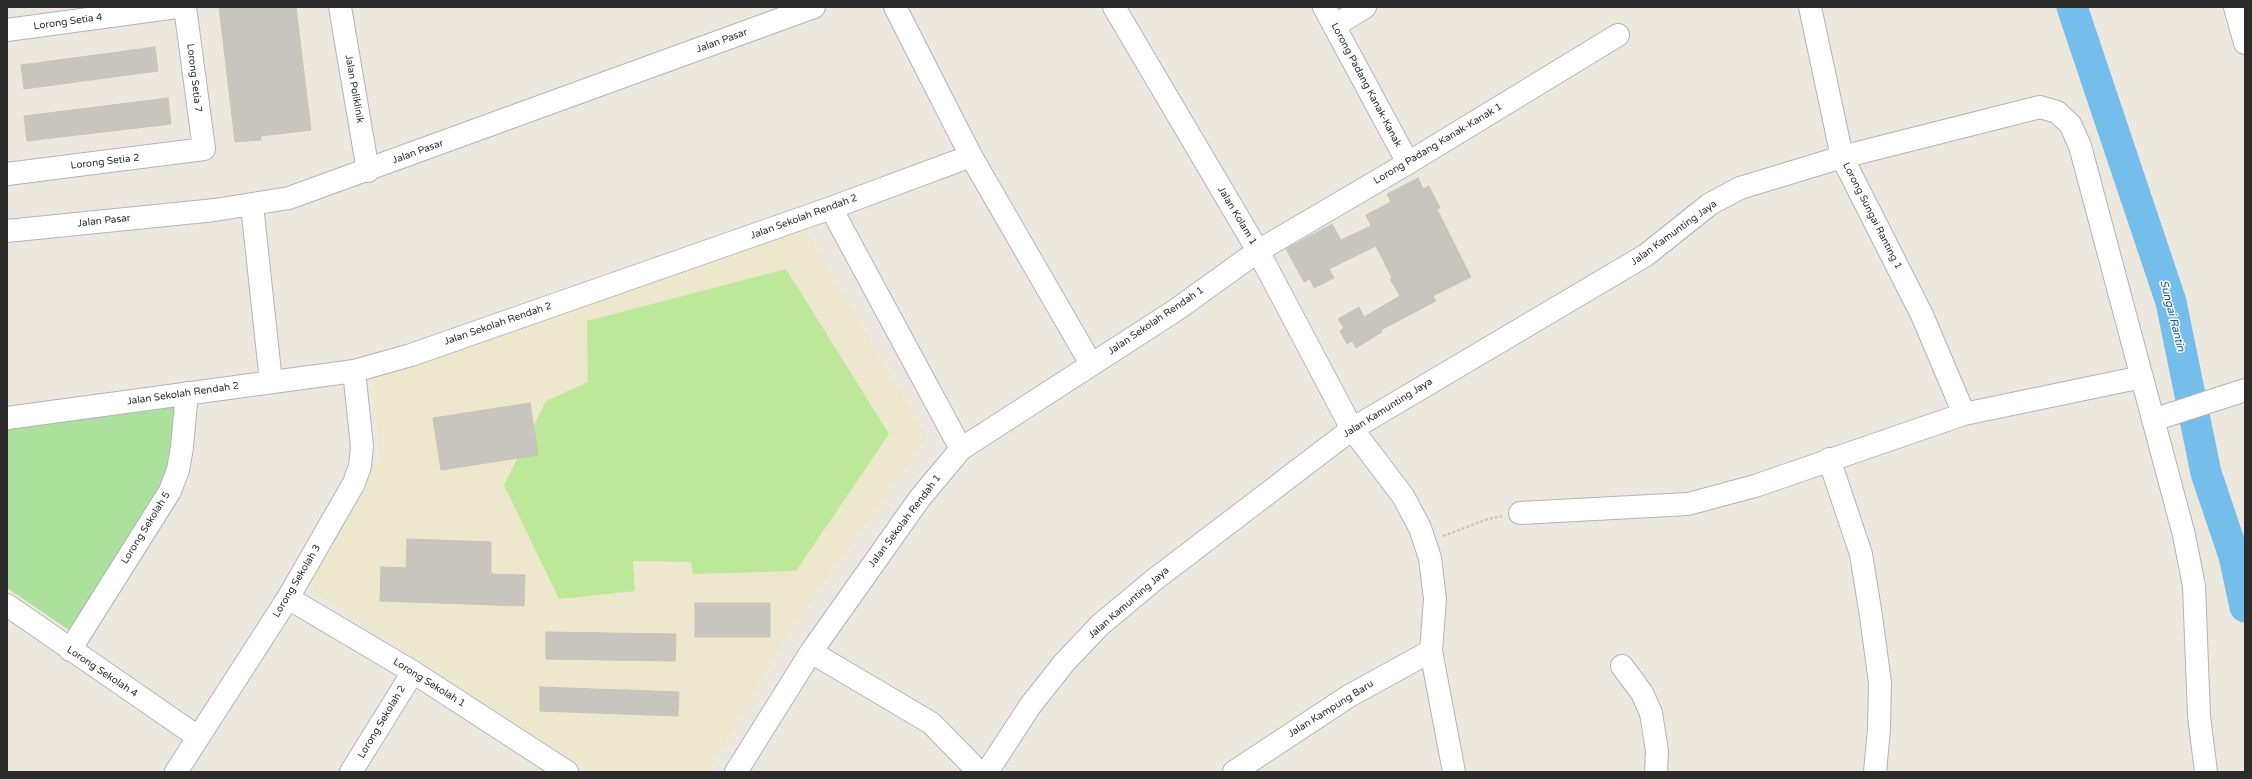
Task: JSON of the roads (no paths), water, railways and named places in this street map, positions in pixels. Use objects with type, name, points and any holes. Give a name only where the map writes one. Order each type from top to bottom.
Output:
[{"type":"street","name":"Lorong Setia 4","points":[[7,30],[177,7]]},
{"type":"street","name":"Lorong Setia 7","points":[[185,7],[204,149]]},
{"type":"street","name":"Jalan Poliklinik","points":[[340,7],[368,170]]},
{"type":"street","name":"Jalan Pasar","points":[[7,232],[252,206],[290,198],[814,7]]},
{"type":"street","points":[[895,7],[971,156],[1091,364]]},
{"type":"street","name":"Jalan Kolam 1","points":[[1114,7],[1258,251],[1352,429],[1403,496],[1420,528],[1430,558],[1435,599],[1431,651],[1454,772]]},
{"type":"street","points":[[1329,16],[1365,7]]},
{"type":"street","name":"Lorong Sungai Ranting 1","points":[[1810,7],[1842,157],[1922,316],[1964,414]]},
{"type":"street","points":[[2235,7],[2245,43]]},
{"type":"street","name":"Lorong Padang Kanak-Kanak","points":[[1329,16],[1408,164]]},
{"type":"street","name":"Lorong Padang Kanak-Kanak 1","points":[[1258,251],[1408,164],[1618,36]]},
{"type":"street","name":"Jalan Kamunting Jaya","points":[[987,772],[1030,706],[1064,663],[1100,625],[1154,580],[1352,429],[1646,255],[1710,204],[1740,188],[1842,157],[2040,107],[2057,112],[2070,124],[2080,146],[2184,535],[2194,586],[2199,716],[2206,772]]},
{"type":"street","name":"Lorong Setia 2","points":[[7,174],[204,149]]},
{"type":"street","name":"Jalan Sekolah Rendah 2","points":[[7,418],[354,371],[411,355],[830,208],[971,156]]},
{"type":"street","points":[[252,206],[271,382]]},
{"type":"street","points":[[830,208],[961,448]]},
{"type":"street","name":"Jalan Sekolah Rendah 1","points":[[736,772],[811,652],[920,498],[961,448],[1176,310],[1258,251]]},
{"type":"street","name":"Lorong Sekolah 3","points":[[176,772],[288,598],[354,483],[360,466],[362,446],[354,371]]},
{"type":"street","points":[[1520,513],[1688,504],[1755,486],[1829,459],[1964,414],[2142,378]]},
{"type":"street","points":[[2153,420],[2245,390]]},
{"type":"street","name":"Lorong Sekolah 5","points":[[70,650],[170,491],[178,470],[182,447],[187,393]]},
{"type":"street","points":[[1829,459],[1861,554],[1871,616],[1880,683],[1880,729],[1875,772]]},
{"type":"street","name":"Lorong Sekolah 1","points":[[288,598],[412,672],[567,772]]},
{"type":"street","name":"Lorong Sekolah 4","points":[[7,605],[70,650],[198,737]]},
{"type":"street","name":"Jalan Kampung Baru","points":[[1234,772],[1350,696],[1431,651]]},
{"type":"street","points":[[811,652],[932,724],[979,772]]},
{"type":"street","points":[[1622,666],[1642,693],[1651,713],[1657,751],[1656,772]]},
{"type":"street","name":"Lorong Sekolah 2","points":[[351,772],[412,672]]},
{"type":"waterway","name":"Sungai Rantin","points":[[2072,7],[2171,302],[2206,473],[2234,556],[2245,607]]}]
